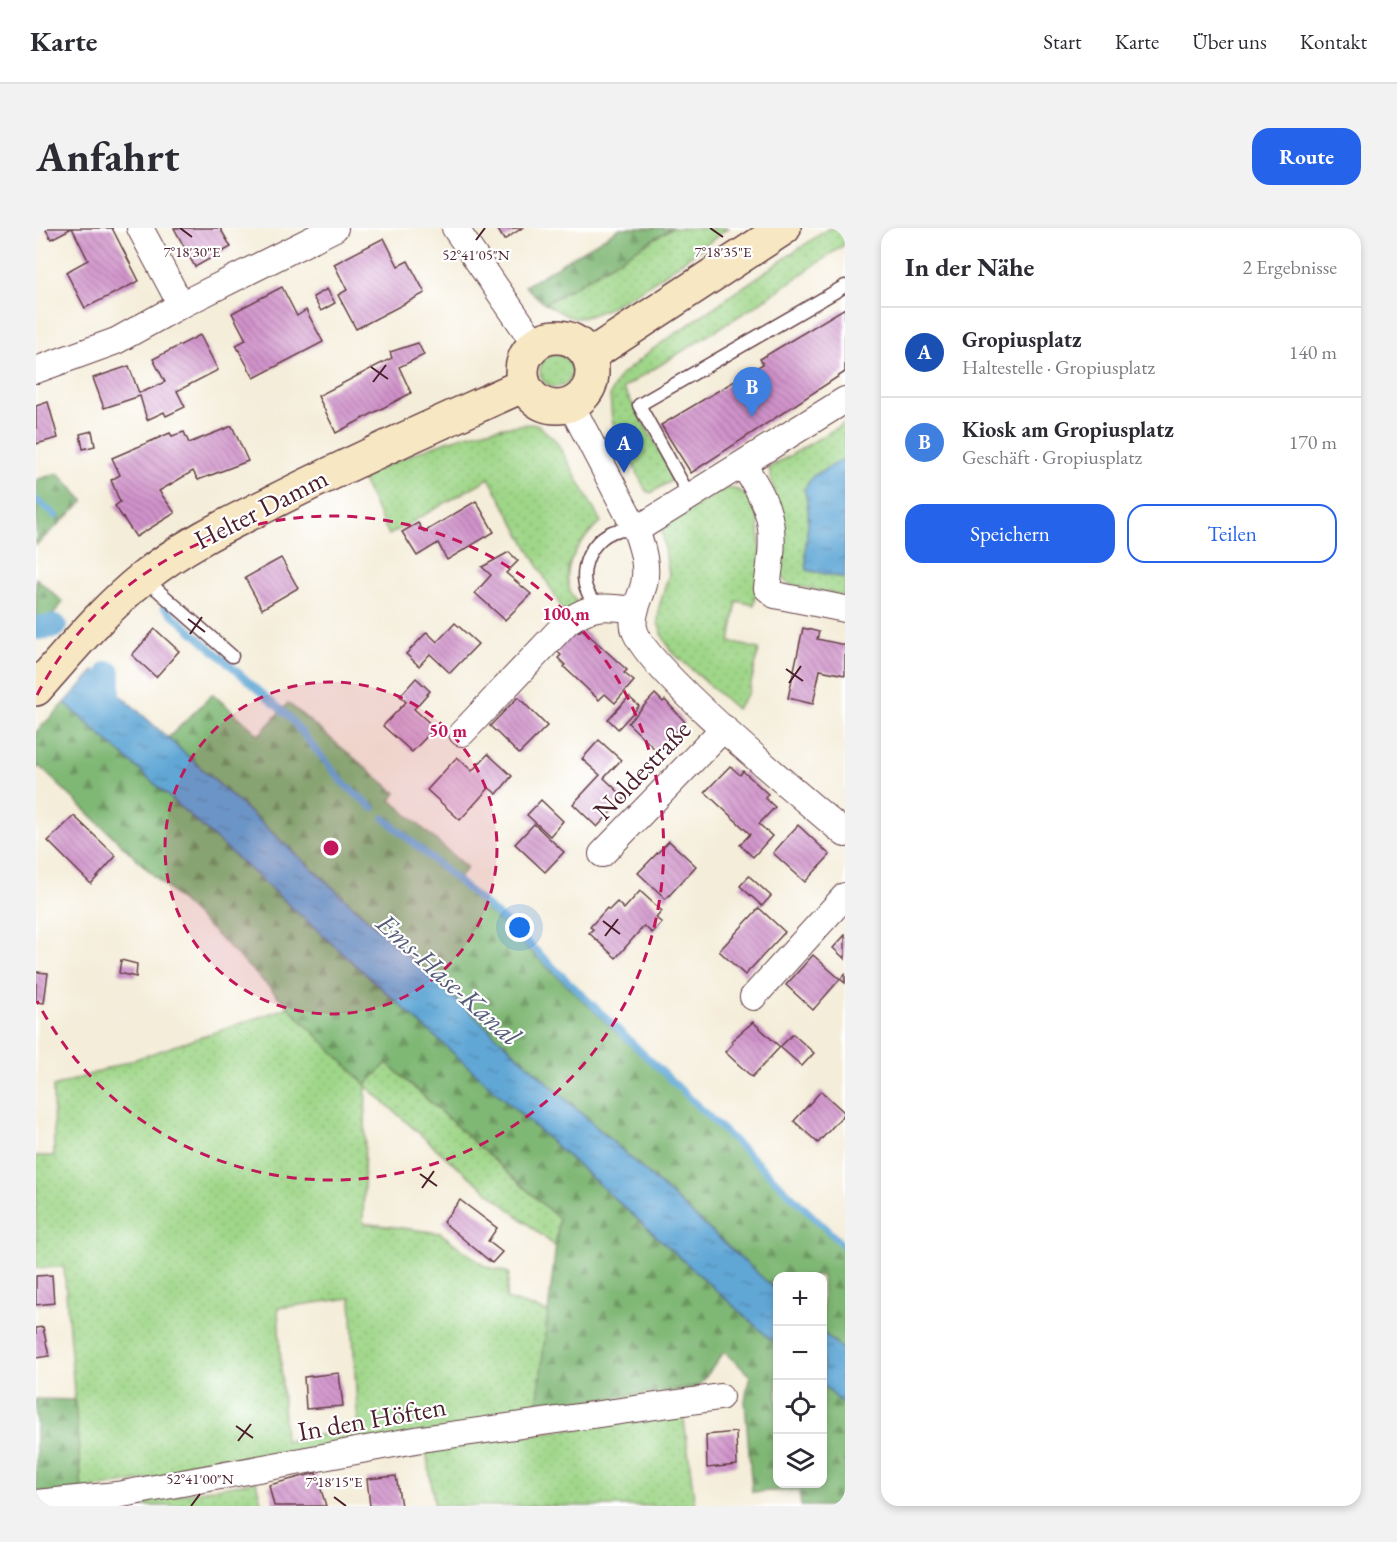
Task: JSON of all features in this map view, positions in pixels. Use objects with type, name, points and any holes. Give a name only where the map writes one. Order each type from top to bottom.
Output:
[{"type":"street","points":[[140,228],[181,305]]},
{"type":"street","points":[[36,370],[116,341],[181,305],[335,228]]},
{"type":"street","points":[[455,228],[536,344]]},
{"type":"street","points":[[589,356],[784,228]]},
{"type":"street","points":[[563,337],[577,342],[589,356],[593,368],[591,383],[583,396],[571,405],[556,407],[542,404],[524,385],[525,358],[536,344],[548,338],[563,337]]},
{"type":"street","name":"Helter Damm","points":[[36,689],[94,624],[143,578],[183,550],[295,490],[524,385]]},
{"type":"street","points":[[636,530],[845,400]]},
{"type":"street","points":[[462,733],[568,621],[581,612],[600,606],[635,610],[644,583],[645,565],[636,530],[571,405]]},
{"type":"street","points":[[743,465],[760,489],[770,513],[772,553],[767,588],[775,595],[845,609]]},
{"type":"street","name":"Noldestraße","points":[[635,610],[634,628],[644,650],[724,728],[845,834]]},
{"type":"street","name":"Noldestraße","points":[[602,854],[724,728]]},
{"type":"street","points":[[753,997],[845,896]]},
{"type":"street","name":"In den Höften","points":[[36,1503],[117,1495],[421,1439],[720,1397]]},
{"type":"lane","points":[[690,497],[639,405],[845,286]]},
{"type":"lane","points":[[600,606],[588,594],[583,571],[587,560],[595,547],[612,532],[636,530]]},
{"type":"lane","points":[[143,578],[232,656]]},
{"type":"green space","points":[[620,228],[672,228],[545,304],[525,286]]},
{"type":"green space","points":[[672,228],[728,228],[653,282],[608,308],[589,316],[574,318],[545,304]]},
{"type":"green space","points":[[829,228],[845,228],[845,244],[755,306],[623,388],[676,478],[651,493],[646,491],[612,421],[610,395],[619,377],[650,351]]},
{"type":"green space","points":[[556,355],[567,360],[572,371],[567,382],[556,387],[545,382],[540,371],[545,360]]},
{"type":"green space","points":[[845,423],[845,458],[804,489],[808,511],[807,570],[845,578],[845,596],[788,584],[782,577],[778,568],[776,548],[777,506],[769,468]]},
{"type":"green space","points":[[537,424],[556,441],[601,522],[576,550],[571,561],[568,583],[572,595],[580,606],[566,616],[489,478],[389,535],[361,478],[446,441],[491,429]]},
{"type":"green space","points":[[58,473],[84,501],[36,545],[36,480]]},
{"type":"green space","points":[[727,488],[738,490],[758,506],[761,564],[754,605],[737,601],[730,642],[759,649],[749,692],[736,709],[671,651],[658,623],[659,607],[669,574],[661,526]]},
{"type":"green space","points":[[36,578],[63,602],[43,627],[36,622]]},
{"type":"green space","points":[[213,694],[259,735],[288,703],[396,793],[391,800],[467,868],[456,881],[845,1247],[845,1352],[827,1336],[827,1272],[773,1272],[773,1287],[168,738]]},
{"type":"green space","points":[[65,703],[773,1341],[773,1488],[827,1488],[827,1389],[845,1406],[845,1506],[801,1506],[799,1490],[752,1492],[745,1401],[750,1375],[724,1352],[699,1386],[537,1407],[559,1219],[387,1063],[366,1085],[229,947],[39,766],[36,769],[36,732]]},
{"type":"green space","points":[[289,1007],[366,1085],[387,1063],[559,1219],[556,1247],[448,1159],[366,1086],[363,1223],[440,1233],[485,1266],[509,1273],[506,1299],[548,1312],[537,1407],[699,1386],[691,1394],[82,1490],[64,1267],[36,1268],[36,1156],[54,1156],[53,1087]],"holes":[[[351,1298],[358,1428],[285,1441],[278,1308]]]},
{"type":"green space","points":[[36,1399],[75,1400],[83,1506],[36,1506]]},
{"type":"green space","points":[[683,1412],[695,1506],[435,1506],[426,1450]]},
{"type":"green space","points":[[256,1481],[262,1506],[114,1506]]},
{"type":"water","points":[[845,458],[845,578],[807,570],[808,511],[804,489],[813,476]]},
{"type":"water","points":[[94,671],[773,1287],[773,1341],[65,703]]},
{"type":"water","points":[[827,1336],[845,1352],[845,1406],[827,1389]]},
{"type":"building","points":[[45,228],[72,228],[51,239]]},
{"type":"building","points":[[72,228],[112,228],[139,281],[85,308],[66,272],[88,260]]},
{"type":"building","points":[[174,228],[220,228],[231,247],[195,267]]},
{"type":"building","points":[[497,228],[522,228],[504,240]]},
{"type":"building","points":[[384,238],[398,266],[408,261],[425,293],[356,329],[338,295],[347,290],[334,264]]},
{"type":"building","points":[[282,287],[297,316],[306,310],[323,342],[254,378],[236,345],[246,340],[232,313]]},
{"type":"building","points":[[327,289],[335,303],[321,311],[313,297]]},
{"type":"building","points":[[845,308],[845,372],[691,473],[661,425],[763,364],[760,359]]},
{"type":"building","points":[[200,335],[218,370],[177,391],[185,407],[166,416],[164,412],[147,420],[140,396],[104,408],[93,378],[129,366],[139,393],[152,388],[165,382],[153,359]]},
{"type":"building","points":[[418,343],[424,355],[399,367],[411,393],[336,433],[318,396],[392,358],[390,352]]},
{"type":"building","points":[[48,402],[58,438],[36,444],[36,406]]},
{"type":"building","points":[[232,426],[248,461],[198,480],[193,471],[159,491],[175,513],[136,537],[115,506],[120,502],[111,480],[120,475],[112,458],[170,433],[172,436],[184,432],[189,443]]},
{"type":"building","points":[[92,431],[95,446],[83,449],[80,434]]},
{"type":"building","points":[[476,501],[494,532],[447,560],[438,543],[417,556],[402,532],[418,523],[424,532]]},
{"type":"building","points":[[509,552],[518,561],[506,573],[531,594],[505,620],[475,593],[491,575],[482,567]]},
{"type":"building","points":[[281,558],[298,588],[262,609],[245,578]]},
{"type":"building","points":[[455,623],[478,644],[450,673],[430,654],[419,666],[406,654],[427,632],[437,642]]},
{"type":"building","points":[[571,625],[579,632],[582,629],[627,670],[624,673],[634,681],[615,703],[605,694],[599,700],[564,667],[565,665],[558,658],[561,655],[552,647]]},
{"type":"building","points":[[803,628],[819,632],[817,639],[845,645],[845,675],[820,670],[813,704],[788,698]]},
{"type":"building","points":[[155,629],[179,651],[156,677],[132,655]]},
{"type":"building","points":[[416,678],[430,691],[414,709],[435,728],[412,752],[383,726],[406,702],[400,696]]},
{"type":"building","points":[[655,694],[663,702],[665,700],[685,722],[658,752],[628,723]]},
{"type":"building","points":[[518,697],[547,726],[519,754],[490,726]]},
{"type":"building","points":[[629,697],[639,706],[618,729],[608,719]]},
{"type":"building","points":[[599,740],[621,760],[604,778],[625,798],[597,827],[573,804],[600,775],[582,759]]},
{"type":"building","points":[[488,754],[512,776],[497,794],[489,788],[460,820],[427,790],[457,757],[472,771]]},
{"type":"building","points":[[730,766],[740,775],[743,771],[768,794],[765,798],[775,807],[759,824],[772,836],[753,857],[740,845],[750,834],[705,792]]},
{"type":"building","points":[[541,800],[563,821],[550,836],[527,815]]},
{"type":"building","points":[[74,816],[116,856],[91,884],[48,841]]},
{"type":"building","points":[[534,824],[564,852],[545,872],[515,844]]},
{"type":"building","points":[[798,825],[830,855],[805,882],[773,853]]},
{"type":"building","points":[[669,841],[696,866],[666,899],[638,873]]},
{"type":"building","points":[[749,876],[771,896],[762,906],[740,886]]},
{"type":"building","points":[[640,891],[662,911],[656,918],[662,923],[652,933],[644,926],[616,958],[589,933],[593,929],[590,927],[607,908],[609,910],[617,902],[624,909]]},
{"type":"building","points":[[759,908],[785,932],[745,975],[719,951]]},
{"type":"building","points":[[845,935],[845,959],[833,948]]},
{"type":"building","points":[[813,955],[840,979],[813,1010],[786,985]]},
{"type":"building","points":[[121,960],[137,964],[136,977],[119,973]]},
{"type":"building","points":[[36,972],[48,973],[44,1003],[36,1002]]},
{"type":"building","points":[[753,1022],[780,1047],[752,1077],[725,1052],[733,1043],[731,1041]]},
{"type":"building","points":[[793,1034],[814,1053],[802,1066],[780,1047]]},
{"type":"building","points":[[821,1091],[845,1113],[818,1143],[794,1121]]},
{"type":"building","points":[[460,1200],[497,1228],[488,1241],[502,1252],[492,1263],[443,1222]]},
{"type":"building","points":[[52,1275],[54,1303],[36,1305],[36,1276]]},
{"type":"building","points":[[43,1327],[49,1356],[36,1358],[36,1328]]},
{"type":"building","points":[[339,1373],[343,1406],[306,1409],[304,1377]]},
{"type":"building","points":[[736,1432],[737,1465],[707,1468],[706,1435]]},
{"type":"building","points":[[316,1473],[326,1506],[274,1506],[269,1485]]},
{"type":"building","points":[[396,1476],[401,1506],[370,1506],[367,1479]]},
{"type":"waterway","points":[[36,500],[56,516]]},
{"type":"waterway","points":[[164,607],[289,717],[345,785],[373,808]]},
{"type":"waterway","name":"Ems-Hase-Kanal","points":[[36,628],[55,626]]},
{"type":"waterway","name":"Ems-Hase-Kanal","points":[[109,673],[109,711],[113,715]]},
{"type":"waterway","points":[[384,818],[508,924]]},
{"type":"waterway","points":[[525,940],[845,1247]]},
{"type":"place","name":"Kiosk am Gropiusplatz","points":[[752,417]]},
{"type":"place","name":"Gropiusplatz","points":[[624,473]]}]
